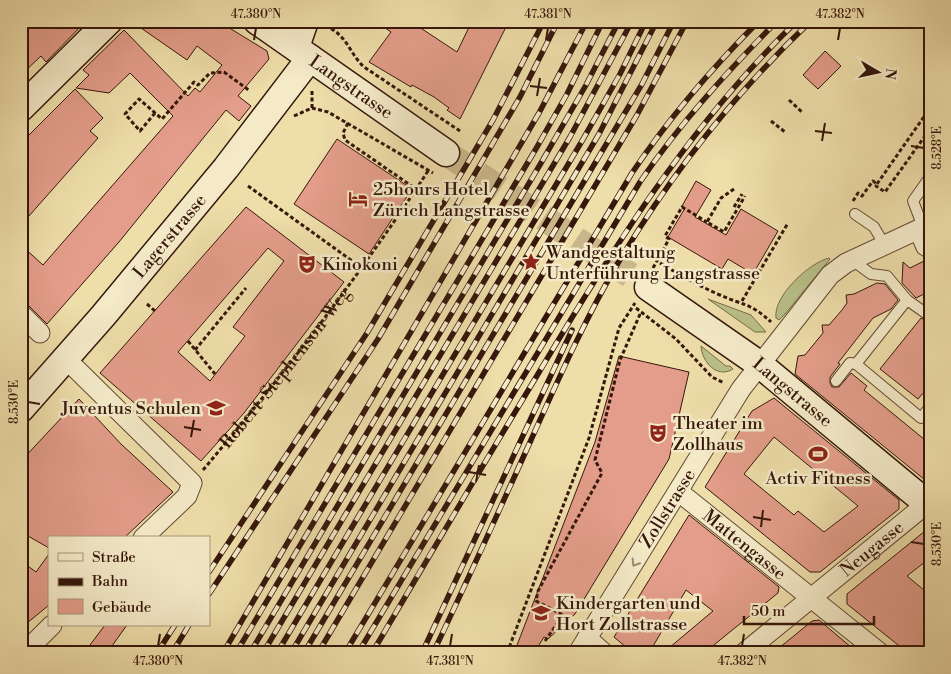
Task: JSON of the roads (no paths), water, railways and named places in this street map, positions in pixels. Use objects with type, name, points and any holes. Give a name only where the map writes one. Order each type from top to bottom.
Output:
[{"type":"street","points":[[21,108],[109,21]]},
{"type":"street","name":"Langstrasse","points":[[257,21],[303,53],[436,166]]},
{"type":"street","name":"Lagerstrasse","points":[[21,409],[66,359],[257,130],[303,53],[312,23]]},
{"type":"street","name":"Zollstrasse","points":[[582,646],[680,492],[741,389],[830,274],[838,267],[884,244],[922,228]]},
{"type":"street","name":"Langstrasse","points":[[643,291],[759,364],[929,504]]},
{"type":"street","points":[[21,314],[40,333]]},
{"type":"street","points":[[66,359],[192,483],[187,496],[145,536]]},
{"type":"street","name":"Mattengasse","points":[[680,492],[880,653]]},
{"type":"street","name":"Neugasse","points":[[744,653],[929,504]]},
{"type":"street","points":[[24,653],[51,626]]},
{"type":"street","points":[[582,646],[604,653]]},
{"type":"lane","points":[[930,177],[913,202],[922,228],[922,249],[930,254]]},
{"type":"lane","points":[[852,212],[874,227],[884,244]]},
{"type":"lane","points":[[852,260],[871,274],[887,276],[907,300],[930,316]]},
{"type":"lane","points":[[856,364],[907,300]]},
{"type":"lane","points":[[836,381],[850,364],[856,364],[920,418],[930,407]]},
{"type":"tunnel","points":[[446,153],[648,287]]},
{"type":"railway","points":[[210,570],[367,333],[493,120],[544,21]]},
{"type":"railway","points":[[210,592],[378,339],[520,97],[558,21]]},
{"type":"railway","points":[[223,653],[539,113],[587,21]]},
{"type":"railway","points":[[236,653],[537,147],[567,94],[603,21]]},
{"type":"railway","points":[[250,653],[541,163],[586,85],[619,21]]},
{"type":"railway","points":[[263,653],[570,137],[632,21]]},
{"type":"railway","points":[[277,653],[582,141],[620,74],[646,21]]},
{"type":"railway","points":[[291,653],[599,134],[657,21]]},
{"type":"railway","points":[[304,653],[642,84],[674,21]]},
{"type":"railway","points":[[318,653],[637,115],[687,21]]},
{"type":"railway","points":[[345,653],[632,173],[692,94],[759,21]]},
{"type":"railway","points":[[358,653],[640,182],[671,139],[705,99],[777,21]]},
{"type":"railway","points":[[372,653],[564,331],[623,237],[654,191],[721,103],[797,21]]},
{"type":"railway","points":[[433,653],[572,350],[618,263],[638,230],[706,135],[757,76],[811,21]]},
{"type":"railway","points":[[422,653],[572,330]]},
{"type":"railway","points":[[157,653],[174,626]]},
{"type":"railway","points":[[172,653],[188,626]]},
{"type":"place","name":"25hours Hotel Zürich Langstrasse","points":[[358,199]]},
{"type":"place","name":"Wandgestaltung Unterführung Langstrasse","points":[[531,262]]},
{"type":"place","name":"Kinokoni","points":[[307,264]]},
{"type":"place","name":"Juventus Schulen","points":[[216,408]]},
{"type":"place","name":"Theater im Zollhaus","points":[[658,433]]},
{"type":"place","name":"Activ Fitness","points":[[818,454]]},
{"type":"place","name":"Kindergarten und Hort Zollstrasse","points":[[541,613]]}]
